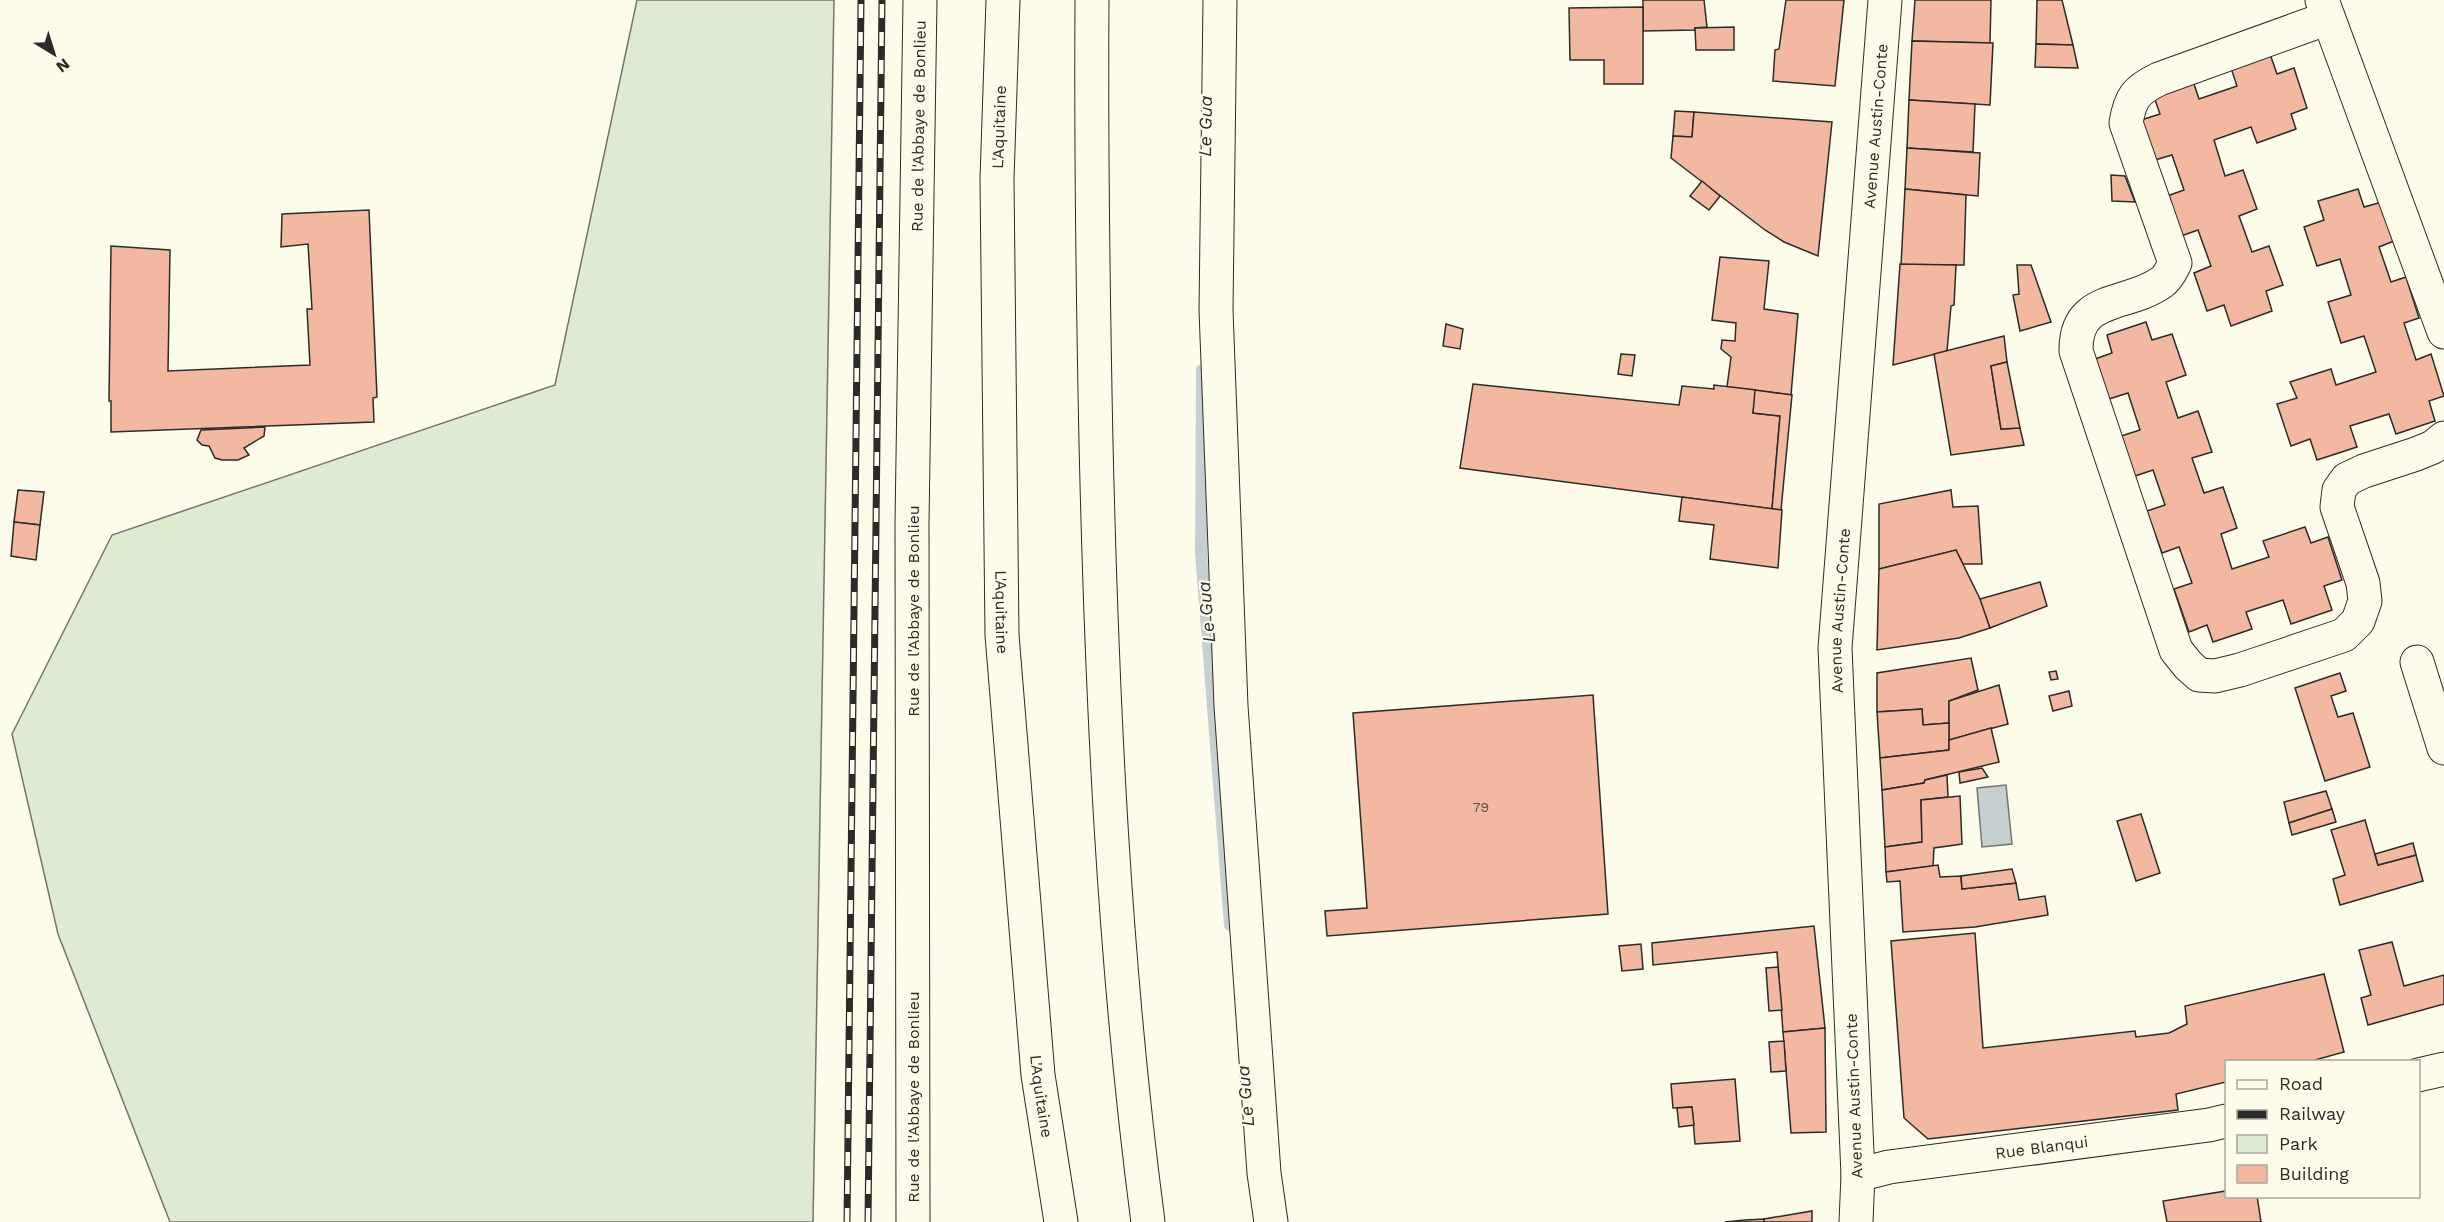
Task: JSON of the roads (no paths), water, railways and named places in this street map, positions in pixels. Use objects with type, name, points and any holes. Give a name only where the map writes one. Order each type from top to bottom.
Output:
[{"type":"main road","name":"Rue de l'Abbaye de Bonlieu","points":[[913,1222],[912,523],[920,0]]},
{"type":"main road","name":"L'Aquitaine","points":[[1003,0],[997,179],[1002,635],[1038,1075],[1061,1222]]},
{"type":"main road","points":[[1092,0],[1091,181],[1100,633],[1116,917],[1136,1131],[1148,1222]]},
{"type":"main road","points":[[1220,0],[1216,310],[1231,694],[1264,1162],[1271,1222]]},
{"type":"main road","name":"Avenue Austin-Conte","points":[[1856,1222],[1858,1175],[1835,648],[1885,0]]},
{"type":"main road","points":[[2444,332],[2325,9],[2159,79],[2142,88],[2129,105],[2126,123],[2175,263],[2164,281],[2144,292],[2102,305],[2084,317],[2075,337],[2076,351],[2176,650],[2188,665],[2199,675],[2215,676],[2240,670],[2344,635],[2358,621],[2365,601],[2363,584],[2337,507],[2339,490],[2348,479],[2364,471],[2433,447],[2444,438]]},
{"type":"main road","points":[[2417,662],[2444,748]]},
{"type":"main road","points":[[2420,1075],[2444,1069]]},
{"type":"main road","name":"Rue Blanqui","points":[[1858,1175],[1888,1167],[2225,1121]]},
{"type":"waterway","name":"Le Gua","points":[[1202,370],[1201,553],[1230,925]]},
{"type":"railway","points":[[847,1222],[861,0]]},
{"type":"railway","points":[[868,1222],[882,0]]}]
